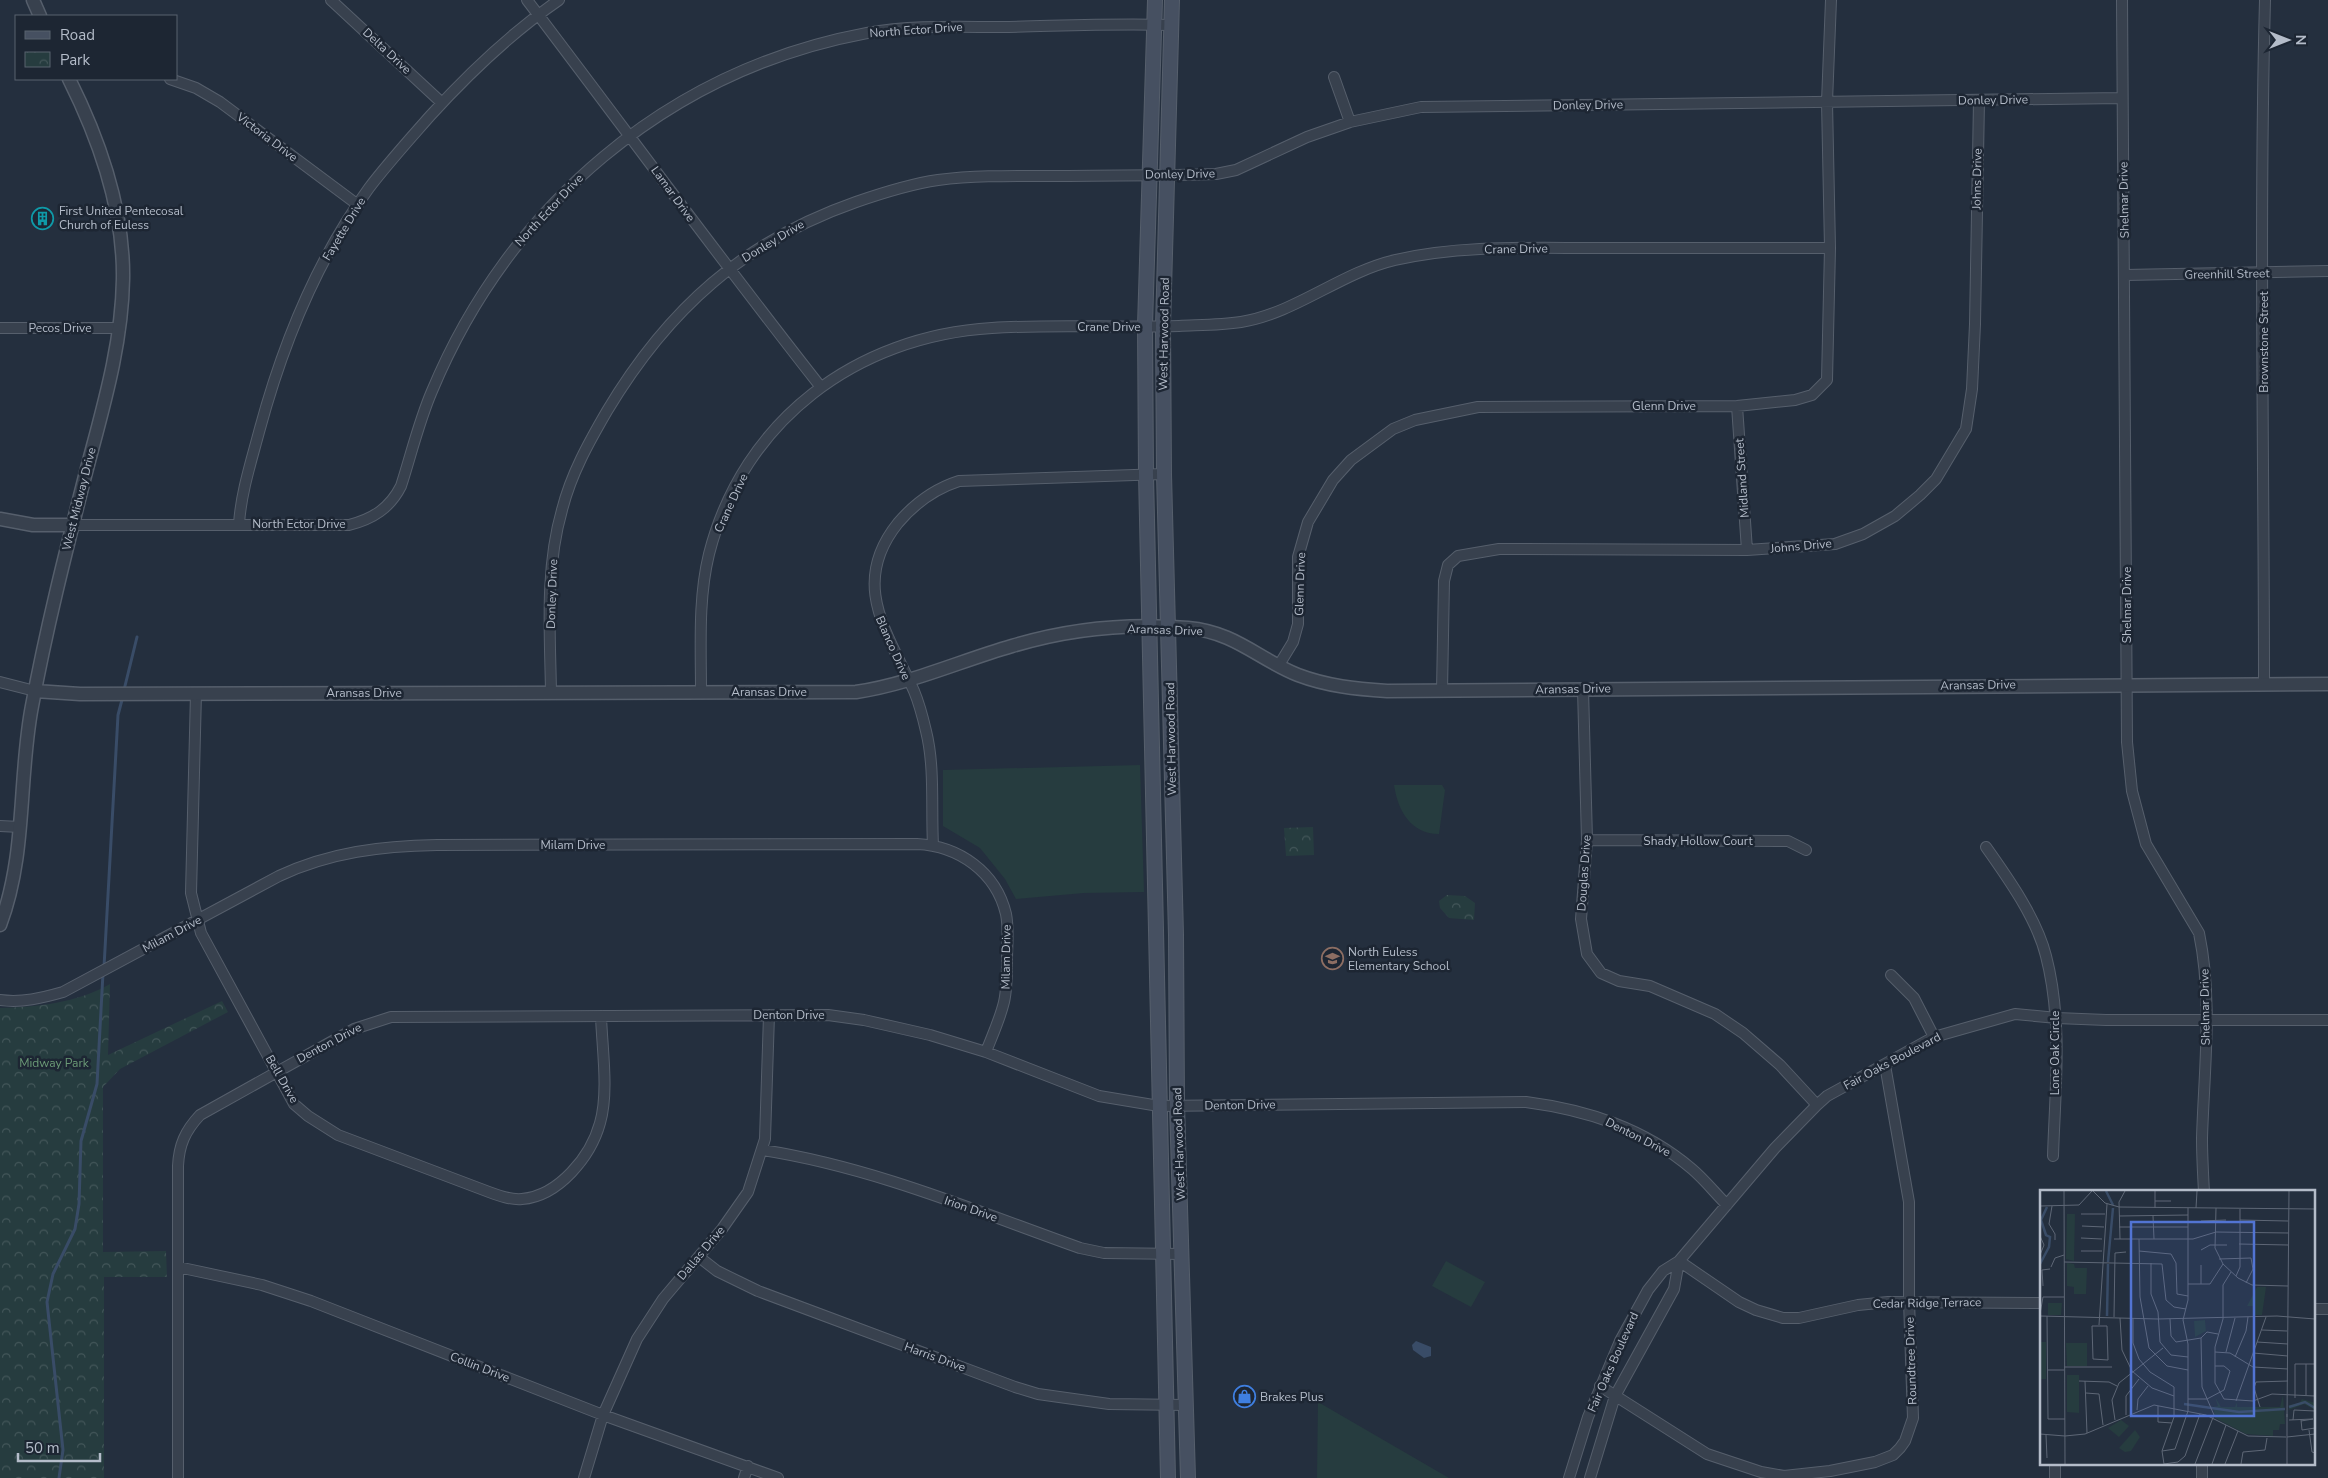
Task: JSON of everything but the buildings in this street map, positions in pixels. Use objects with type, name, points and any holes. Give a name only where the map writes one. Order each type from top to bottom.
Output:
[{"type":"main road","name":"West Harwood Road","points":[[1155,0],[1145,326],[1146,474],[1168,1478]]},
{"type":"main road","name":"West Harwood Road","points":[[1172,0],[1169,176],[1163,326],[1164,474],[1176,966],[1176,1105],[1188,1478]]},
{"type":"main road","points":[[1156,966],[1176,966]]},
{"type":"street","points":[[33,0],[40,15]]},
{"type":"street","name":"Delta Drive","points":[[331,0],[442,103]]},
{"type":"street","name":"Lamar Drive","points":[[526,0],[630,135],[729,270],[820,386]]},
{"type":"street","name":"Fayette Drive","points":[[239,524],[240,504],[267,404],[297,316],[330,251],[358,205],[392,158],[470,74],[538,15],[559,0]]},
{"type":"street","name":"Glenn Drive","points":[[1279,665],[1293,642],[1298,624],[1298,557],[1308,522],[1333,480],[1345,467],[1393,429],[1415,420],[1478,407],[1737,406],[1795,400],[1812,395],[1827,380],[1830,248],[1827,102],[1831,0]]},
{"type":"street","name":"Shelmar Drive","points":[[2122,0],[2121,98],[2126,275],[2127,742],[2132,791],[2146,844],[2199,933],[2207,1021],[2202,1141],[2204,1190]]},
{"type":"street","name":"Brownstone Street","points":[[2264,684],[2264,274],[2261,158],[2265,0]]},
{"type":"street","name":"North Ector Drive","points":[[0,519],[33,525],[349,525],[361,522],[387,508],[395,499],[401,486],[431,393],[457,338],[499,267],[557,197],[592,164],[630,135],[719,82],[758,65],[796,52],[868,32],[932,27],[1171,25]]},
{"type":"street","points":[[1334,77],[1350,122]]},
{"type":"street","name":"West Midway Drive","points":[[0,925],[10,899],[20,827],[27,731],[35,691],[72,525],[114,364],[120,328],[123,278],[118,220],[97,140],[72,80]]},
{"type":"street","name":"Victoria Drive","points":[[173,80],[196,88],[220,102],[358,205]]},
{"type":"street","name":"Donley Drive","points":[[551,692],[550,594],[552,565],[561,511],[575,472],[593,436],[625,380],[643,355],[704,288],[747,255],[816,216],[897,189],[936,181],[996,176],[1169,176],[1216,174],[1236,170],[1306,137],[1350,122],[1421,107],[2121,98]]},
{"type":"street","name":"Johns Drive","points":[[1442,691],[1444,581],[1448,565],[1458,556],[1499,549],[1747,550],[1835,544],[1863,534],[1894,516],[1936,479],[1966,429],[1972,389],[1979,100]]},
{"type":"street","name":"Crane Drive","points":[[701,692],[701,608],[704,580],[710,551],[734,490],[769,437],[794,410],[820,386],[883,351],[933,335],[992,328],[1219,324],[1261,318],[1355,274],[1394,260],[1464,250],[1527,248],[1830,248]]},
{"type":"street","name":"Greenhill Street","points":[[2126,275],[2328,272]]},
{"type":"street","name":"Pecos Drive","points":[[0,328],[120,328]]},
{"type":"street","name":"Midland Street","points":[[1737,406],[1747,550]]},
{"type":"street","name":"Blanco Drive","points":[[933,845],[930,759],[927,732],[914,691],[889,642],[877,611],[875,574],[887,539],[906,514],[920,501],[948,484],[959,481],[1164,474]]},
{"type":"street","name":"Aransas Drive","points":[[0,682],[35,691],[57,694],[856,692],[907,680],[1036,639],[1098,629],[1188,628],[1221,635],[1240,642],[1279,665],[1324,684],[1387,691],[2328,684]]},
{"type":"street","name":"Douglas Drive","points":[[1583,689],[1587,840],[1581,919],[1587,954],[1601,973],[1619,981],[1650,986],[1715,1014],[1744,1033],[1780,1064],[1816,1104]]},
{"type":"street","name":"Bell Drive","points":[[196,693],[191,893],[198,920],[206,941],[294,1104],[308,1116],[338,1134],[507,1198],[533,1198],[557,1185],[582,1160],[587,1153],[600,1122],[604,1098],[601,1016]]},
{"type":"street","points":[[0,826],[20,827]]},
{"type":"street","name":"Shady Hollow Court","points":[[1587,840],[1788,841],[1806,850]]},
{"type":"street","name":"Milam Drive","points":[[0,1000],[13,1002],[46,997],[90,979],[297,868],[343,853],[367,849],[438,845],[933,845],[965,856],[979,867],[990,879],[1006,914],[1007,942],[1004,1001],[986,1052]]},
{"type":"street","name":"Lone Oak Circle","points":[[1986,847],[2031,918],[2046,955],[2057,1018],[2054,1156]]},
{"type":"street","points":[[1891,975],[1914,998],[1934,1037]]},
{"type":"street","name":"Fair Oaks Boulevard","points":[[1569,1478],[1600,1386],[1620,1341],[1648,1290],[1663,1271],[1679,1260],[1775,1148],[1816,1104],[1827,1096],[1934,1037],[2015,1014],[2057,1018],[2207,1021],[2328,1020]]},
{"type":"street","name":"Dallas Drive","points":[[584,1478],[603,1415],[622,1370],[651,1316],[663,1298],[737,1209],[748,1192],[765,1139],[769,1015]]},
{"type":"street","name":"Denton Drive","points":[[178,1478],[178,1166],[179,1149],[184,1136],[200,1115],[354,1028],[391,1017],[828,1015],[864,1020],[920,1032],[986,1052],[1099,1096],[1159,1106],[1526,1102],[1570,1108],[1613,1122],[1666,1150],[1692,1169],[1727,1204]]},
{"type":"street","name":"Roundtree Drive","points":[[1600,1386],[1707,1454],[1761,1472],[1784,1476],[1830,1471],[1875,1462],[1893,1455],[1900,1448],[1905,1441],[1913,1418],[1909,1301],[1909,1202],[1885,1065]]},
{"type":"street","name":"Irion Drive","points":[[762,1150],[826,1161],[870,1174],[1080,1248],[1104,1253],[1182,1254]]},
{"type":"street","name":"Harris Drive","points":[[699,1257],[716,1271],[758,1291],[1038,1394],[1109,1404],[1186,1404]]},
{"type":"street","name":"Fair Oaks Boulevard","points":[[1590,1478],[1615,1396],[1674,1289],[1679,1260]]},
{"type":"street","name":"Cedar Ridge Terrace","points":[[1679,1260],[1739,1302],[1756,1310],[1783,1318],[1799,1318],[1858,1304],[1909,1301],[2040,1303]]},
{"type":"street","name":"Collin Drive","points":[[178,1267],[262,1285],[311,1302],[603,1415],[778,1478]]},
{"type":"street","points":[[744,1478],[748,1466]]},
{"type":"green space","points":[[1140,765],[1144,892],[1084,893],[1016,899],[1005,879],[980,848],[943,826],[943,770]]},
{"type":"green space","points":[[1394,785],[1442,785],[1445,790],[1439,834],[1421,830],[1408,819],[1399,804]]},
{"type":"green space","points":[[1313,827],[1314,855],[1286,856],[1284,828]]},
{"type":"green space","points":[[1447,895],[1465,896],[1475,903],[1474,920],[1449,918],[1440,908],[1439,901]]},
{"type":"green space","name":"Midway Park","points":[[110,984],[108,1055],[222,1001],[228,1012],[120,1069],[103,1087],[103,1252],[166,1251],[167,1277],[104,1277],[104,1478],[0,1478],[0,1008],[70,1000]]},
{"type":"green space","points":[[1446,1261],[1485,1282],[1471,1307],[1432,1286]]},
{"type":"green space","points":[[1318,1402],[1449,1478],[1317,1478]]},
{"type":"water","points":[[1416,1341],[1431,1347],[1431,1356],[1424,1358],[1413,1350],[1412,1345]]},
{"type":"waterway","points":[[124,690],[137,637]]},
{"type":"waterway","points":[[104,967],[118,715],[123,696]]},
{"type":"waterway","points":[[59,1478],[63,1450],[47,1302],[53,1274],[75,1229],[79,1204],[81,1141],[97,1084],[103,973]]},
{"type":"place","name":"First United Pentecosal Church of Euless","points":[[43,218]]},
{"type":"place","name":"North Euless Elementary School","points":[[1332,959]]},
{"type":"place","name":"Brakes Plus","points":[[1244,1397]]}]
